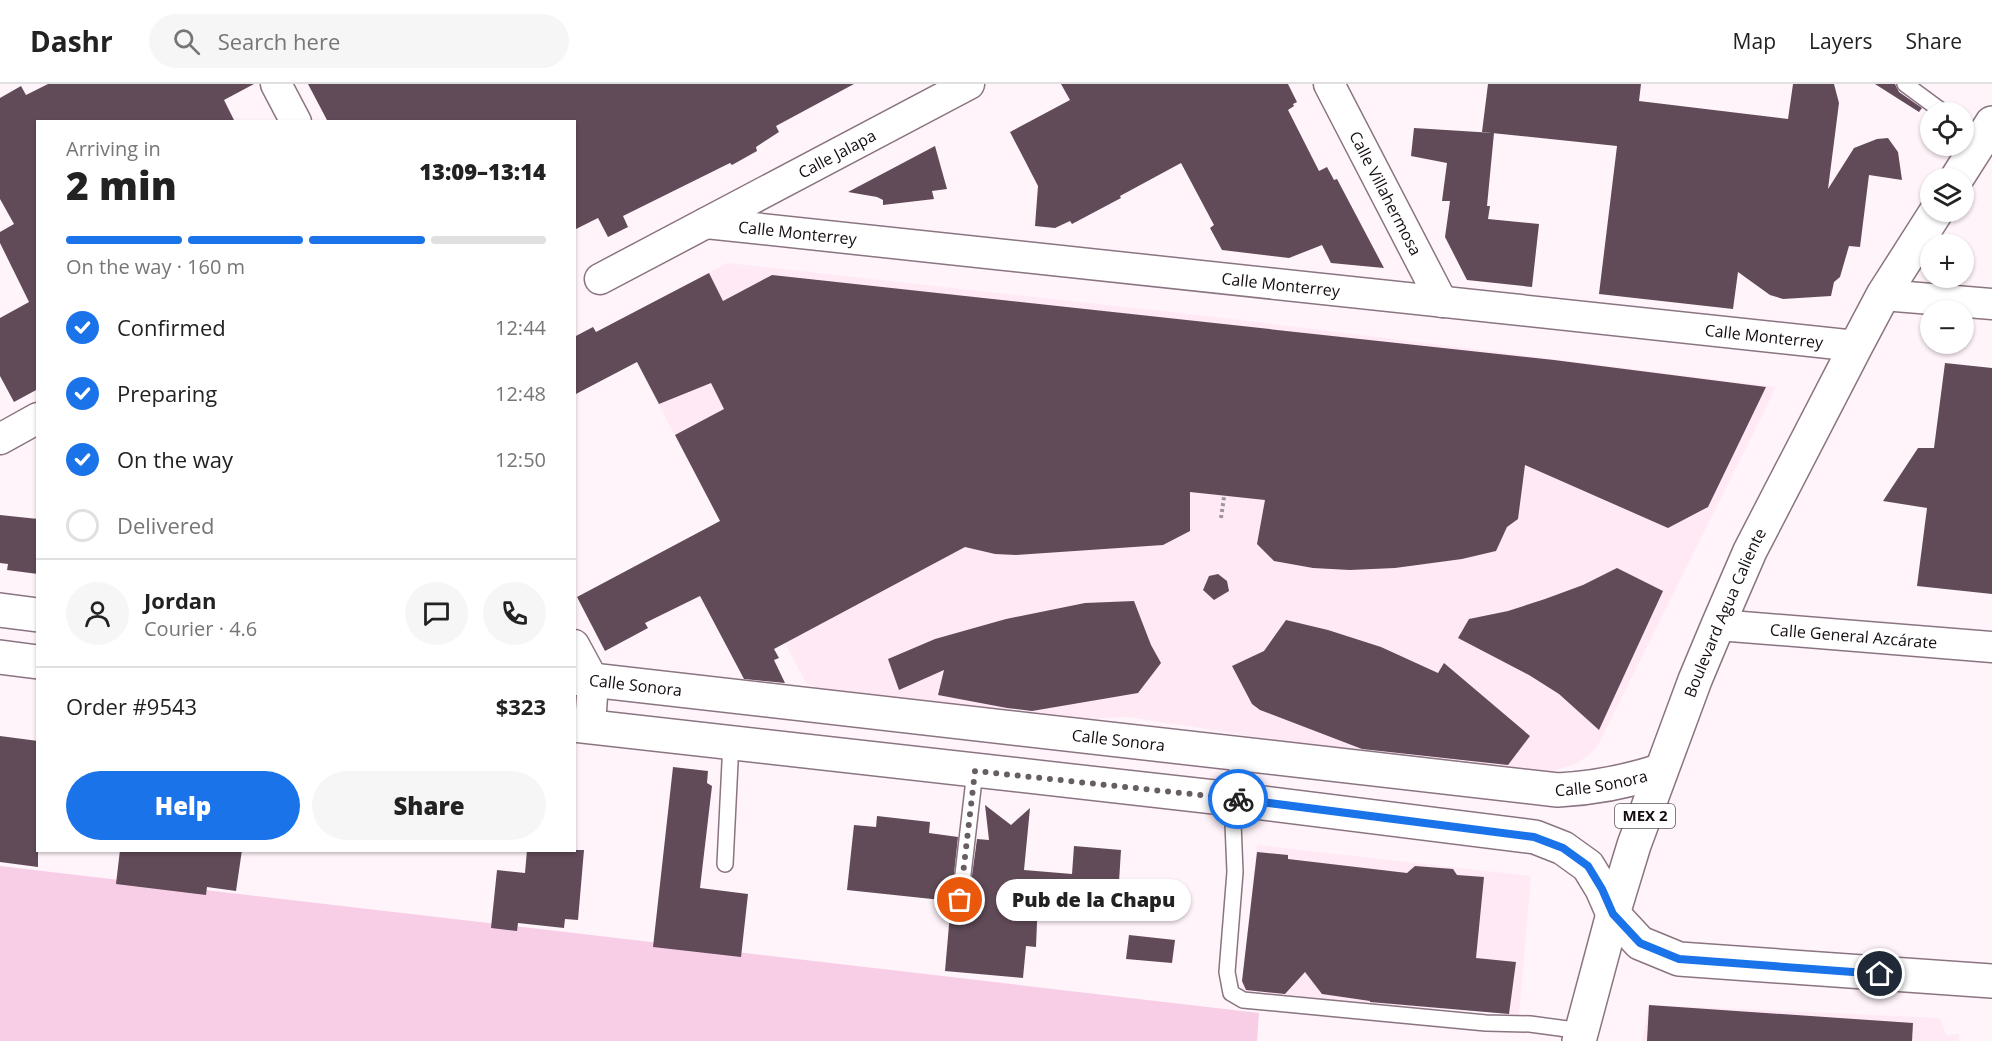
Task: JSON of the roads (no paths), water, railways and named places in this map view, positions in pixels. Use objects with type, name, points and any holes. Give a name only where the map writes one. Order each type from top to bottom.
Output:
[{"type":"street","points":[[276,84],[295,120]]},
{"type":"street","name":"Calle Jalapa","points":[[600,279],[969,84]]},
{"type":"street","name":"Calle Villahermosa","points":[[1329,84],[1442,302]]},
{"type":"street","points":[[1962,168],[1982,132]]},
{"type":"street","name":"Boulevard Agua Caliente","points":[[1580,1036],[1613,914],[1660,771],[1749,551],[1883,295],[1930,222]]},
{"type":"street","name":"Calle Monterrey","points":[[706,223],[1856,346]]},
{"type":"street","points":[[1883,295],[1992,304]]},
{"type":"street","points":[[0,439],[36,419]]},
{"type":"street","points":[[0,610],[36,615]]},
{"type":"street","name":"Calle General Azcárate","points":[[1718,625],[1992,647]]},
{"type":"street","points":[[576,652],[584,679],[582,726],[1232,799],[1534,837],[1563,848],[1588,866],[1613,914],[1640,943],[1679,959],[1992,981]]},
{"type":"street","points":[[0,657],[36,662]]},
{"type":"street","name":"Calle Sonora","points":[[584,679],[1558,790],[1594,788],[1660,771]]},
{"type":"lane","points":[[1905,84],[1929,102]]},
{"type":"lane","points":[[725,864],[731,742]]},
{"type":"lane","points":[[1240,753],[1232,799],[1235,872],[1227,972],[1232,993],[1243,1000],[1486,1023],[1530,1024],[1580,1036]]},
{"type":"lane","points":[[960,900],[975,771]]},
{"type":"place","name":"Pub de la Chapu","points":[[960,900]]}]
